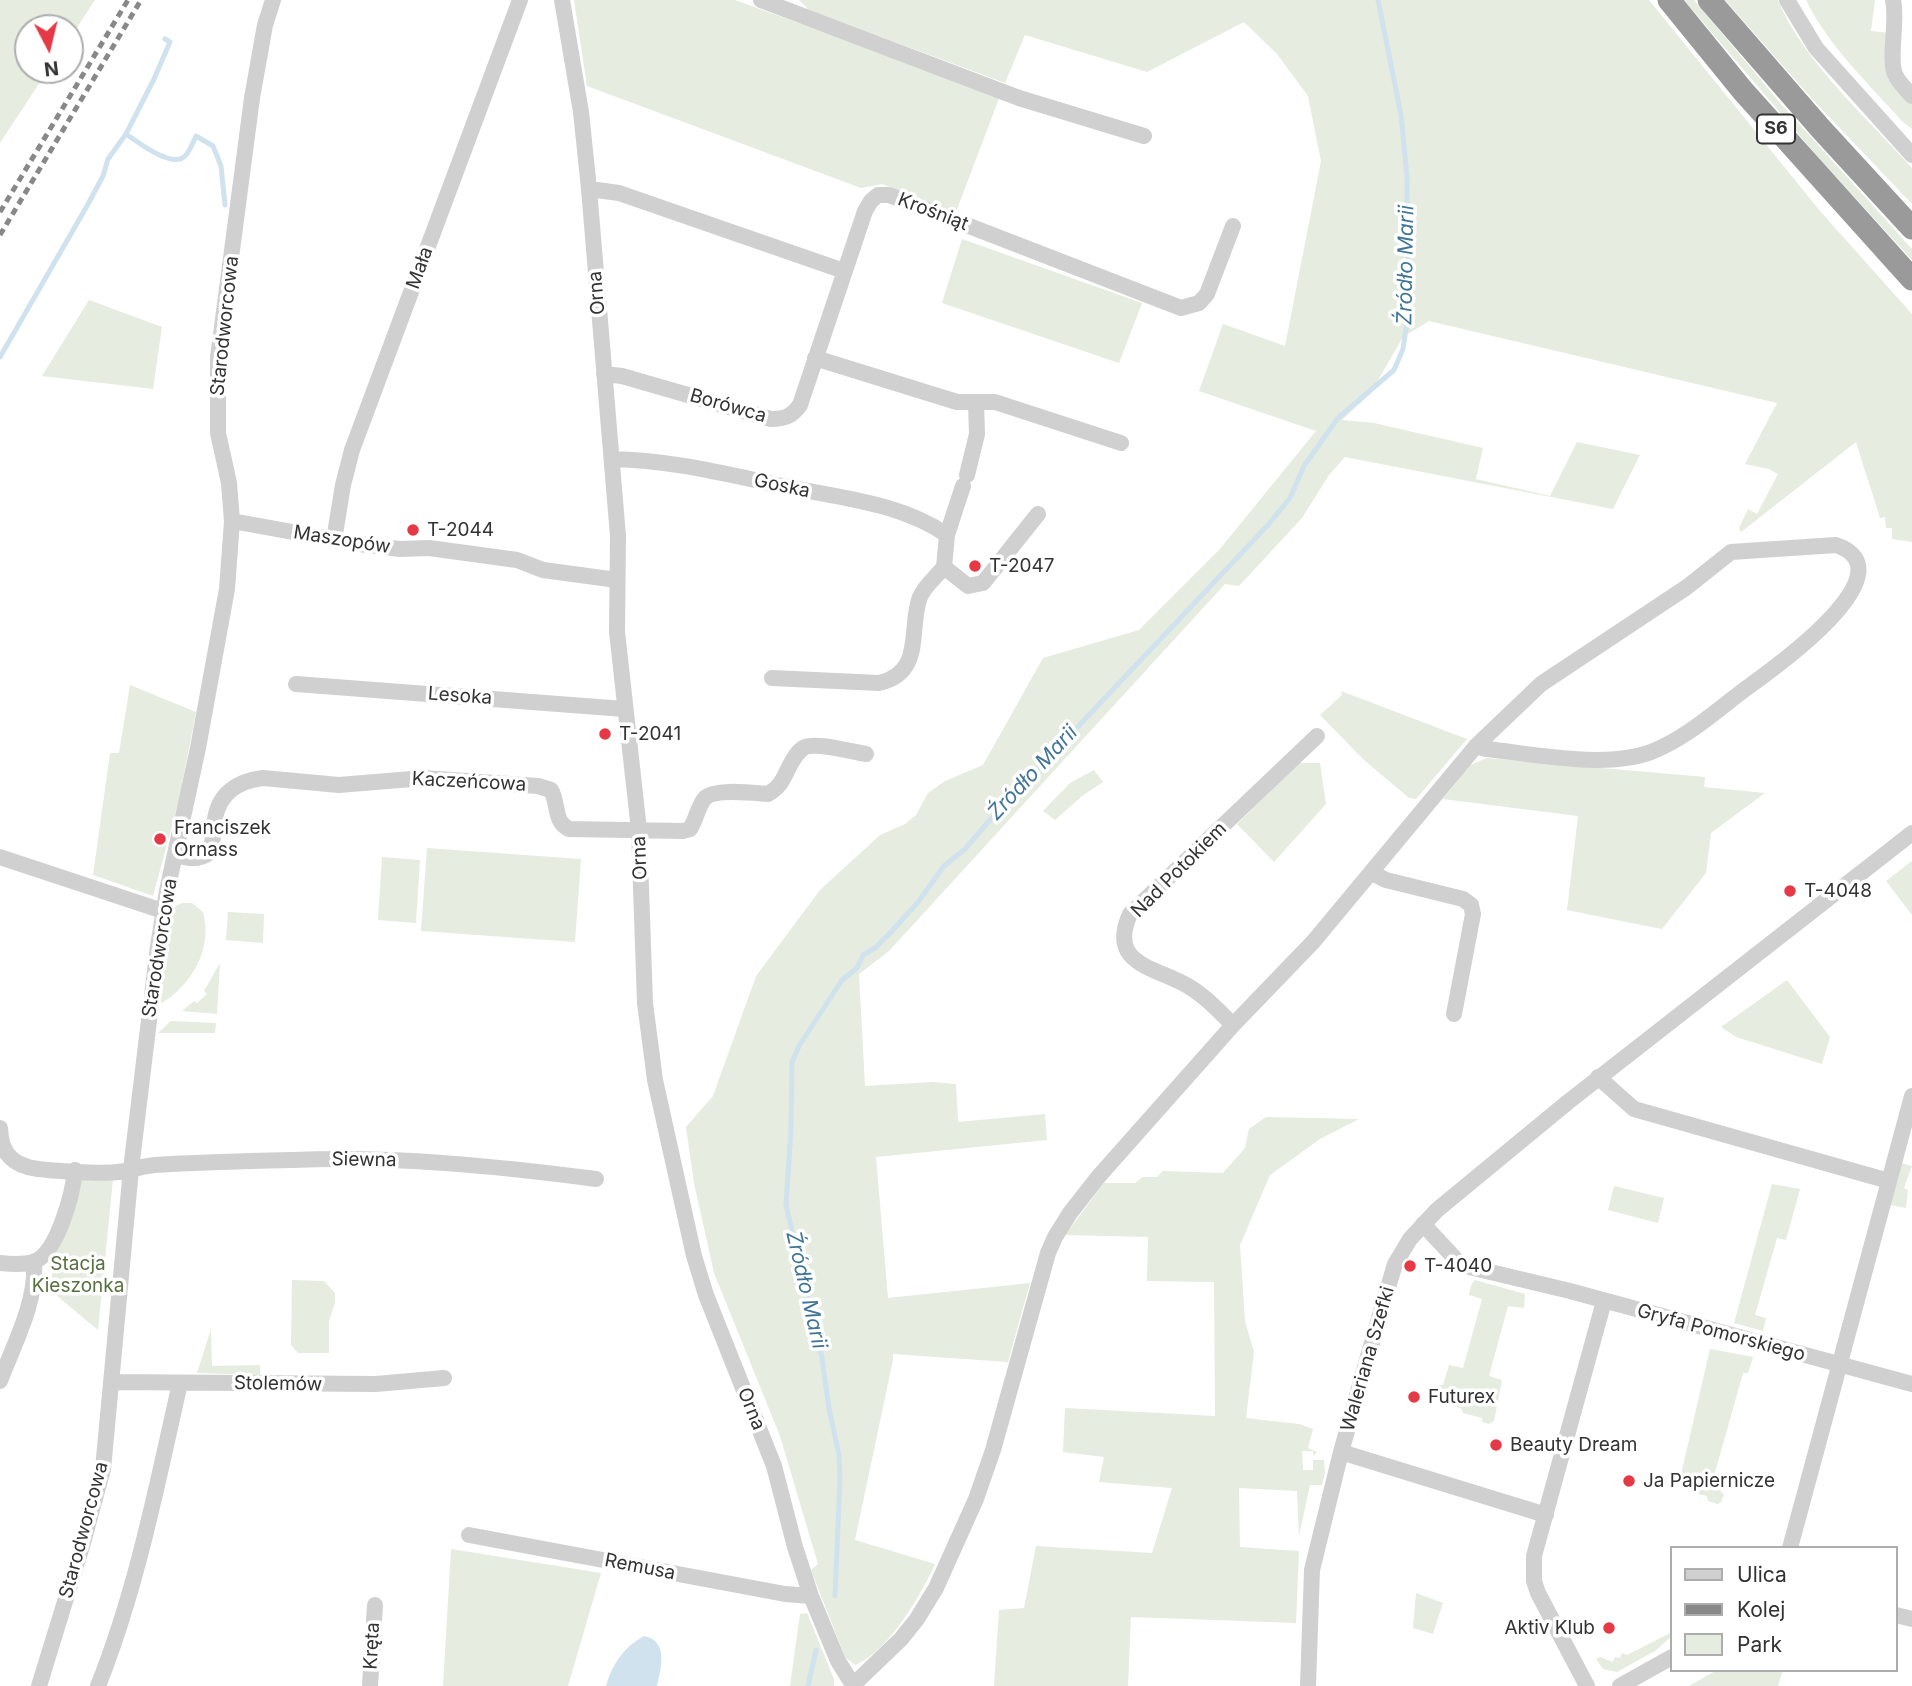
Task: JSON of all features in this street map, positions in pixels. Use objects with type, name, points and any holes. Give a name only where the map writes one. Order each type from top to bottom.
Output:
[{"type":"highway","name":"S6","points":[[1669,0],[1785,140],[1912,279]]},
{"type":"highway","name":"S6","points":[[1709,0],[1821,129],[1912,228]]},
{"type":"street","name":"Starodworcowa","points":[[39,1686],[98,1489],[106,1447],[147,1023],[163,911],[198,748],[227,589],[232,521],[229,483],[218,433],[218,357],[252,98],[265,25],[273,0]]},
{"type":"street","name":"Mała","points":[[334,540],[352,450],[520,0]]},
{"type":"street","name":"Orna","points":[[562,0],[581,112],[612,459],[618,536],[617,632],[639,830],[649,1044],[691,1242],[706,1295],[774,1466],[811,1596],[838,1661],[852,1686]]},
{"type":"street","points":[[761,0],[1019,98],[1144,136]]},
{"type":"street","points":[[1787,0],[1816,48],[1912,155]]},
{"type":"street","points":[[1893,0],[1889,17],[1893,68],[1897,79],[1912,96]]},
{"type":"street","points":[[589,189],[619,194],[844,271]]},
{"type":"street","name":"Krośniąt","points":[[844,271],[864,211],[878,195],[889,195],[1181,308],[1199,303],[1207,294],[1233,226]]},
{"type":"street","name":"Borówca","points":[[604,374],[622,376],[771,419],[783,419],[794,414],[800,405],[844,271]]},
{"type":"street","points":[[815,358],[957,402],[995,402],[1121,443]]},
{"type":"street","points":[[772,678],[880,683],[892,680],[908,663],[920,597],[944,567],[947,535],[977,434],[976,402]]},
{"type":"street","name":"Goska","points":[[612,459],[669,462],[891,508],[928,522],[947,535]]},
{"type":"street","points":[[944,567],[968,586],[983,583],[1038,514]]},
{"type":"street","name":"Maszopów","points":[[232,521],[334,540],[400,549],[429,548],[517,560],[543,570],[617,580]]},
{"type":"street","points":[[852,1686],[887,1654],[918,1619],[954,1549],[976,1499],[993,1450],[1038,1286],[1055,1237],[1099,1176],[1233,1025],[1313,942],[1476,746],[1541,684],[1688,587],[1731,552],[1836,545],[1850,550],[1857,558],[1859,574],[1855,587],[1839,614],[1804,647],[1675,741],[1625,759],[1593,759],[1476,746]]},
{"type":"street","name":"Lesoka","points":[[296,684],[624,709]]},
{"type":"street","name":"Nad Potokiem","points":[[1233,1025],[1186,984],[1143,966],[1130,955],[1124,939],[1124,928],[1130,914],[1317,736]]},
{"type":"street","name":"Kaczeńcowa","points":[[176,855],[191,858],[209,853],[217,808],[228,791],[251,780],[263,778],[339,785],[424,778],[538,786],[551,790],[560,823],[569,829],[683,831],[690,829],[704,799],[710,795],[721,792],[768,794],[774,791],[797,753],[804,747],[814,745],[866,754]]},
{"type":"street","name":"Waleriana Szefki","points":[[1308,1686],[1310,1584],[1341,1452],[1395,1264],[1410,1239],[1423,1224],[1598,1077],[1912,833]]},
{"type":"street","points":[[0,857],[163,911]]},
{"type":"street","points":[[1372,873],[1386,880],[1463,899],[1471,905],[1473,914],[1454,1014]]},
{"type":"street","points":[[1598,1077],[1634,1109],[1889,1181]]},
{"type":"street","points":[[1791,1546],[1912,1096]]},
{"type":"street","name":"Siewna","points":[[0,1128],[1,1145],[6,1154],[16,1162],[32,1168],[116,1173],[151,1165],[359,1160],[497,1166],[596,1179]]},
{"type":"street","points":[[0,1263],[34,1262],[48,1250],[60,1227],[75,1170]]},
{"type":"street","name":"Gryfa Pomorskiego","points":[[1423,1224],[1461,1265],[1912,1384]]},
{"type":"street","points":[[0,1381],[31,1296],[35,1276],[34,1262]]},
{"type":"street","points":[[1587,1686],[1538,1593],[1534,1581],[1534,1556],[1604,1301]]},
{"type":"street","name":"Stolemów","points":[[111,1382],[376,1384],[444,1378]]},
{"type":"street","points":[[98,1686],[116,1642],[143,1548],[180,1382]]},
{"type":"street","points":[[1341,1452],[1546,1515]]},
{"type":"street","name":"Remusa","points":[[469,1535],[785,1594],[811,1596]]},
{"type":"street","name":"Kręta","points":[[370,1686],[375,1605]]},
{"type":"street","points":[[1620,1686],[1671,1658]]},
{"type":"green space","points":[[0,0],[95,0],[84,17],[84,14],[14,14],[14,84],[39,84],[0,143]]},
{"type":"green space","points":[[574,0],[735,0],[1000,96],[956,212],[882,184],[861,188],[587,86]]},
{"type":"green space","points":[[799,0],[1649,0],[1820,211],[1912,314],[1912,542],[1892,539],[1892,528],[1886,528],[1885,517],[1880,518],[1856,442],[1741,532],[1739,528],[1748,509],[1757,514],[1778,474],[1769,469],[1745,464],[1777,403],[1429,321],[1403,337],[1370,394],[1342,420],[1374,423],[1483,448],[1476,479],[1550,496],[1577,442],[1640,455],[1613,509],[1345,457],[1329,475],[1302,518],[1239,586],[1225,584],[889,951],[859,974],[865,1086],[932,1082],[956,1084],[958,1122],[1045,1114],[1047,1140],[876,1157],[888,1298],[1030,1283],[1008,1362],[893,1354],[855,1540],[935,1564],[912,1606],[891,1636],[855,1665],[845,1657],[811,1570],[818,1564],[780,1436],[714,1273],[694,1183],[686,1127],[713,1096],[756,976],[820,890],[880,835],[905,824],[916,815],[928,793],[945,781],[983,765],[1043,658],[1139,630],[1219,550],[1316,431],[1199,391],[1223,324],[1285,346],[1321,161],[1308,96],[1277,54],[1244,22],[1147,72],[1025,35],[1005,83],[809,10]]},
{"type":"green space","points":[[1684,0],[1694,0],[1781,104],[1912,249],[1912,260],[1824,164]]},
{"type":"green space","points":[[1725,0],[1778,0],[1803,45],[1819,67],[1912,168],[1912,204],[1813,100]]},
{"type":"green space","points":[[1806,0],[1875,0],[1871,31],[1892,33],[1889,62],[1912,102],[1912,129],[1838,49]]},
{"type":"green space","points":[[962,239],[1142,303],[1119,363],[942,303]]},
{"type":"green space","points":[[89,300],[162,327],[153,389],[42,376]]},
{"type":"green space","points":[[130,685],[196,712],[179,800],[153,896],[93,875],[110,753],[119,753]]},
{"type":"green space","points":[[1341,691],[1467,739],[1416,799],[1409,798],[1364,760],[1320,715],[1342,695]]},
{"type":"green space","points":[[1487,758],[1705,777],[1704,787],[1765,793],[1711,833],[1706,873],[1662,929],[1567,910],[1578,816],[1443,799],[1470,765]]},
{"type":"green space","points":[[1299,763],[1320,763],[1326,804],[1274,862],[1237,824]]},
{"type":"green space","points":[[1094,770],[1103,782],[1055,820],[1043,811],[1070,783]]},
{"type":"green space","points":[[427,848],[581,859],[575,942],[421,931]]},
{"type":"green space","points":[[382,857],[420,860],[416,923],[378,920]]},
{"type":"green space","points":[[1912,861],[1912,915],[1886,881]]},
{"type":"green space","points":[[182,903],[192,903],[203,912],[205,939],[191,976],[162,1003],[159,1001],[170,914]]},
{"type":"green space","points":[[228,912],[264,914],[263,943],[226,940]]},
{"type":"green space","points":[[220,963],[217,1014],[182,1011],[207,994],[204,991]]},
{"type":"green space","points":[[1787,980],[1830,1037],[1822,1064],[1736,1037],[1721,1027]]},
{"type":"green space","points":[[171,1021],[216,1023],[215,1033],[158,1033]]},
{"type":"green space","points":[[1266,1117],[1359,1119],[1320,1139],[1270,1175],[1240,1245],[1245,1321],[1254,1352],[1246,1418],[1299,1424],[1313,1429],[1308,1448],[1317,1452],[1313,1456],[1313,1451],[1302,1451],[1303,1470],[1313,1470],[1313,1460],[1324,1460],[1322,1485],[1310,1485],[1299,1536],[1297,1491],[1239,1488],[1240,1547],[1299,1551],[1296,1623],[1131,1617],[1128,1686],[994,1686],[999,1610],[1024,1608],[1036,1546],[1152,1553],[1172,1488],[1099,1482],[1104,1457],[1063,1452],[1065,1408],[1215,1416],[1214,1282],[1147,1281],[1148,1237],[1065,1235],[1104,1183],[1135,1183],[1143,1177],[1157,1177],[1163,1171],[1223,1173],[1245,1148],[1249,1129]]},
{"type":"green space","points":[[1901,1163],[1912,1166],[1904,1188],[1908,1190],[1906,1208],[1890,1205]]},
{"type":"green space","name":"Stacja Kieszonka","points":[[82,1177],[113,1179],[98,1330],[50,1290],[54,1260],[47,1258]]},
{"type":"green space","points":[[1772,1184],[1800,1189],[1786,1240],[1777,1238],[1755,1315],[1766,1318],[1763,1331],[1734,1323]]},
{"type":"green space","points":[[1614,1186],[1664,1198],[1658,1223],[1608,1210]]},
{"type":"green space","points":[[292,1280],[324,1281],[335,1293],[329,1321],[329,1353],[298,1353],[291,1345]]},
{"type":"green space","points":[[1475,1280],[1525,1294],[1524,1308],[1508,1306],[1489,1376],[1502,1380],[1494,1421],[1489,1424],[1482,1422],[1482,1418],[1463,1413],[1461,1408],[1450,1405],[1450,1401],[1440,1398],[1437,1393],[1439,1385],[1443,1385],[1449,1365],[1463,1368],[1482,1299],[1469,1295]]},
{"type":"green space","points":[[211,1329],[212,1366],[260,1365],[260,1375],[197,1373]]},
{"type":"green space","points":[[1710,1349],[1753,1357],[1748,1373],[1743,1373],[1714,1476],[1723,1479],[1721,1492],[1724,1494],[1718,1504],[1708,1501],[1707,1496],[1690,1492],[1691,1488],[1679,1483]]},
{"type":"green space","points":[[451,1549],[601,1573],[568,1686],[443,1686]]},
{"type":"green space","points":[[1416,1593],[1443,1603],[1433,1634],[1413,1628]]},
{"type":"green space","points":[[807,1613],[834,1679],[834,1686],[790,1686],[800,1614]]},
{"type":"green space","points":[[1671,1633],[1671,1637],[1655,1651],[1617,1672],[1603,1669],[1596,1659],[1600,1657],[1613,1662],[1615,1657],[1620,1658],[1622,1653],[1627,1655]]},
{"type":"green space","points":[[1714,1672],[1782,1672],[1778,1686],[1689,1686]]},
{"type":"water","points":[[644,1636],[657,1643],[660,1649],[661,1664],[657,1686],[606,1686],[620,1657],[630,1645]]},
{"type":"waterway","name":"Źródło Marii","points":[[835,1596],[839,1455],[822,1358],[786,1205],[792,1062],[799,1046],[842,980],[857,968],[863,955],[875,948],[891,932],[919,901],[944,866],[965,849],[1268,525],[1290,498],[1304,466],[1338,418],[1394,370],[1403,349],[1408,315],[1407,177],[1401,115],[1378,0]]},
{"type":"waterway","points":[[0,357],[87,206],[103,176],[108,159],[126,134],[170,42],[165,39]]},
{"type":"waterway","points":[[126,134],[155,153],[172,159],[185,156],[196,136],[213,146],[221,166],[225,205]]},
{"type":"waterway","name":"Źródło Marii","points":[[808,1686],[816,1650]]},
{"type":"railway","points":[[0,212],[128,0]]},
{"type":"railway","points":[[0,235],[141,0]]},
{"type":"place","name":"T-2044","points":[[413,530]]},
{"type":"place","name":"T-2047","points":[[975,566]]},
{"type":"place","name":"T-2041","points":[[605,734]]},
{"type":"place","name":"Franciszek Ornass","points":[[160,839]]},
{"type":"place","name":"T-4048","points":[[1790,891]]},
{"type":"place","name":"T-4040","points":[[1410,1266]]},
{"type":"place","name":"Futurex","points":[[1414,1397]]},
{"type":"place","name":"Beauty Dream","points":[[1496,1445]]},
{"type":"place","name":"Ja Papiernicze","points":[[1629,1481]]},
{"type":"place","name":"Aktiv Klub","points":[[1609,1628]]}]
